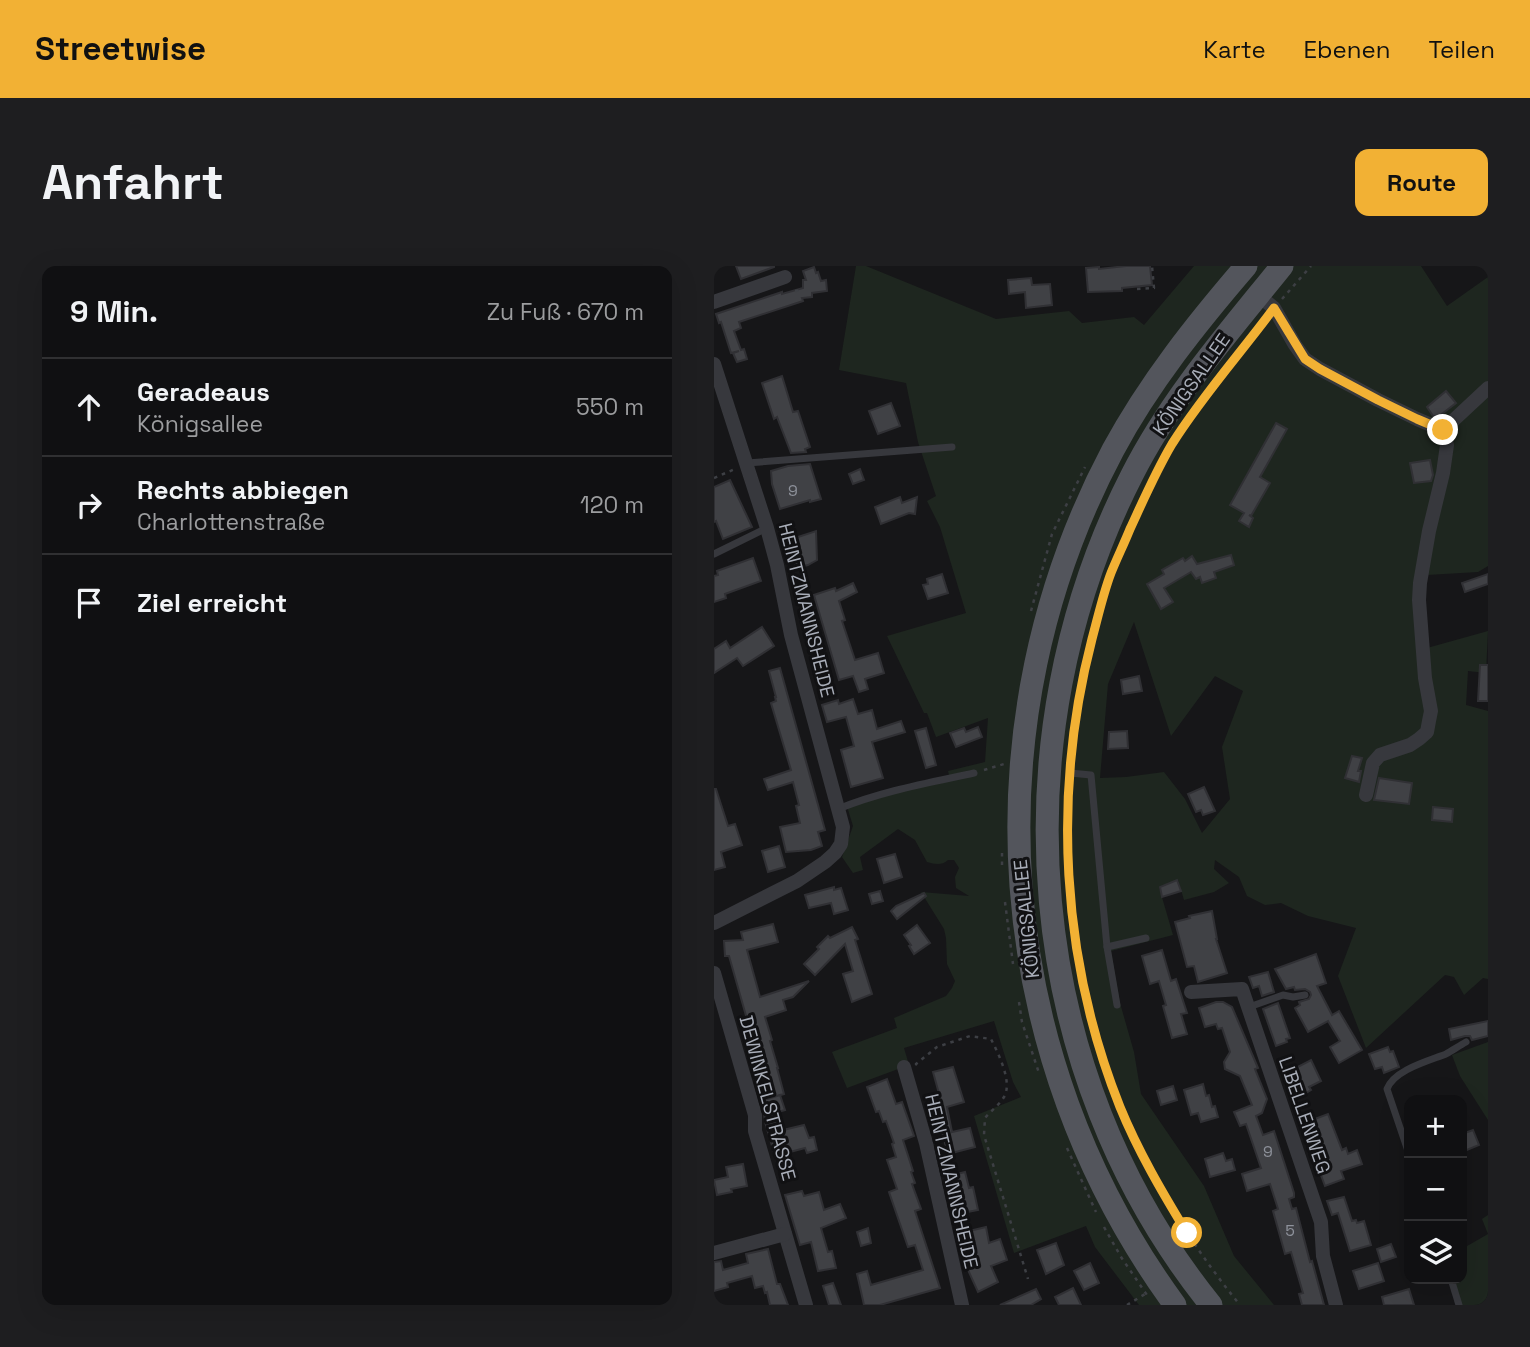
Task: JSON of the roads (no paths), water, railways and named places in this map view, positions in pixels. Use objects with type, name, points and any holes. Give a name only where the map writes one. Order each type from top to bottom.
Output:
[{"type":"main road","name":"KÖNIGSALLEE","points":[[1175,1305],[1152,1272],[1102,1187],[1071,1115],[1043,1028],[1026,944],[1019,870],[1020,767],[1040,640],[1072,540],[1093,492],[1146,394],[1186,339],[1246,266]]},
{"type":"main road","name":"KÖNIGSALLEE","points":[[1211,1305],[1142,1202],[1110,1136],[1080,1056],[1060,976],[1049,898],[1048,783],[1062,673],[1077,612],[1097,552],[1131,476],[1150,441],[1201,366],[1266,302],[1282,266]]},
{"type":"street","points":[[714,302],[785,277]]},
{"type":"street","points":[[1266,302],[1305,359],[1378,400],[1443,430]]},
{"type":"street","name":"HEINTZMANNSHEIDE","points":[[714,364],[767,528],[792,635],[843,827],[841,844],[825,862],[797,881],[714,923]]},
{"type":"street","points":[[1443,430],[1488,387]]},
{"type":"street","points":[[1366,795],[1373,763],[1380,755],[1410,745],[1427,732],[1431,712],[1425,678],[1419,600],[1429,531],[1443,473],[1447,444],[1443,430]]},
{"type":"street","name":"DEWINKELSTRASSE","points":[[714,973],[755,1115],[755,1131],[806,1305]]},
{"type":"street","points":[[1191,992],[1242,989],[1249,1007]]},
{"type":"street","name":"LIBELLENWEG","points":[[1249,1007],[1321,1222],[1323,1256],[1336,1305]]},
{"type":"street","name":"HEINTZMANNSHEIDE","points":[[904,1067],[926,1143],[962,1305]]},
{"type":"street","points":[[714,1253],[785,1234]]},
{"type":"lane","points":[[747,463],[952,447]]},
{"type":"lane","points":[[714,554],[767,528]]},
{"type":"lane","points":[[838,809],[910,787],[974,773]]},
{"type":"lane","points":[[1070,773],[1091,775],[1107,947],[1117,1005]]},
{"type":"lane","points":[[1107,947],[1146,937]]},
{"type":"lane","points":[[1249,1007],[1283,995],[1305,995]]},
{"type":"lane","points":[[1404,1139],[1387,1089],[1390,1082],[1419,1064],[1466,1042]]},
{"type":"lane","points":[[1453,1284],[1459,1305]]}]
